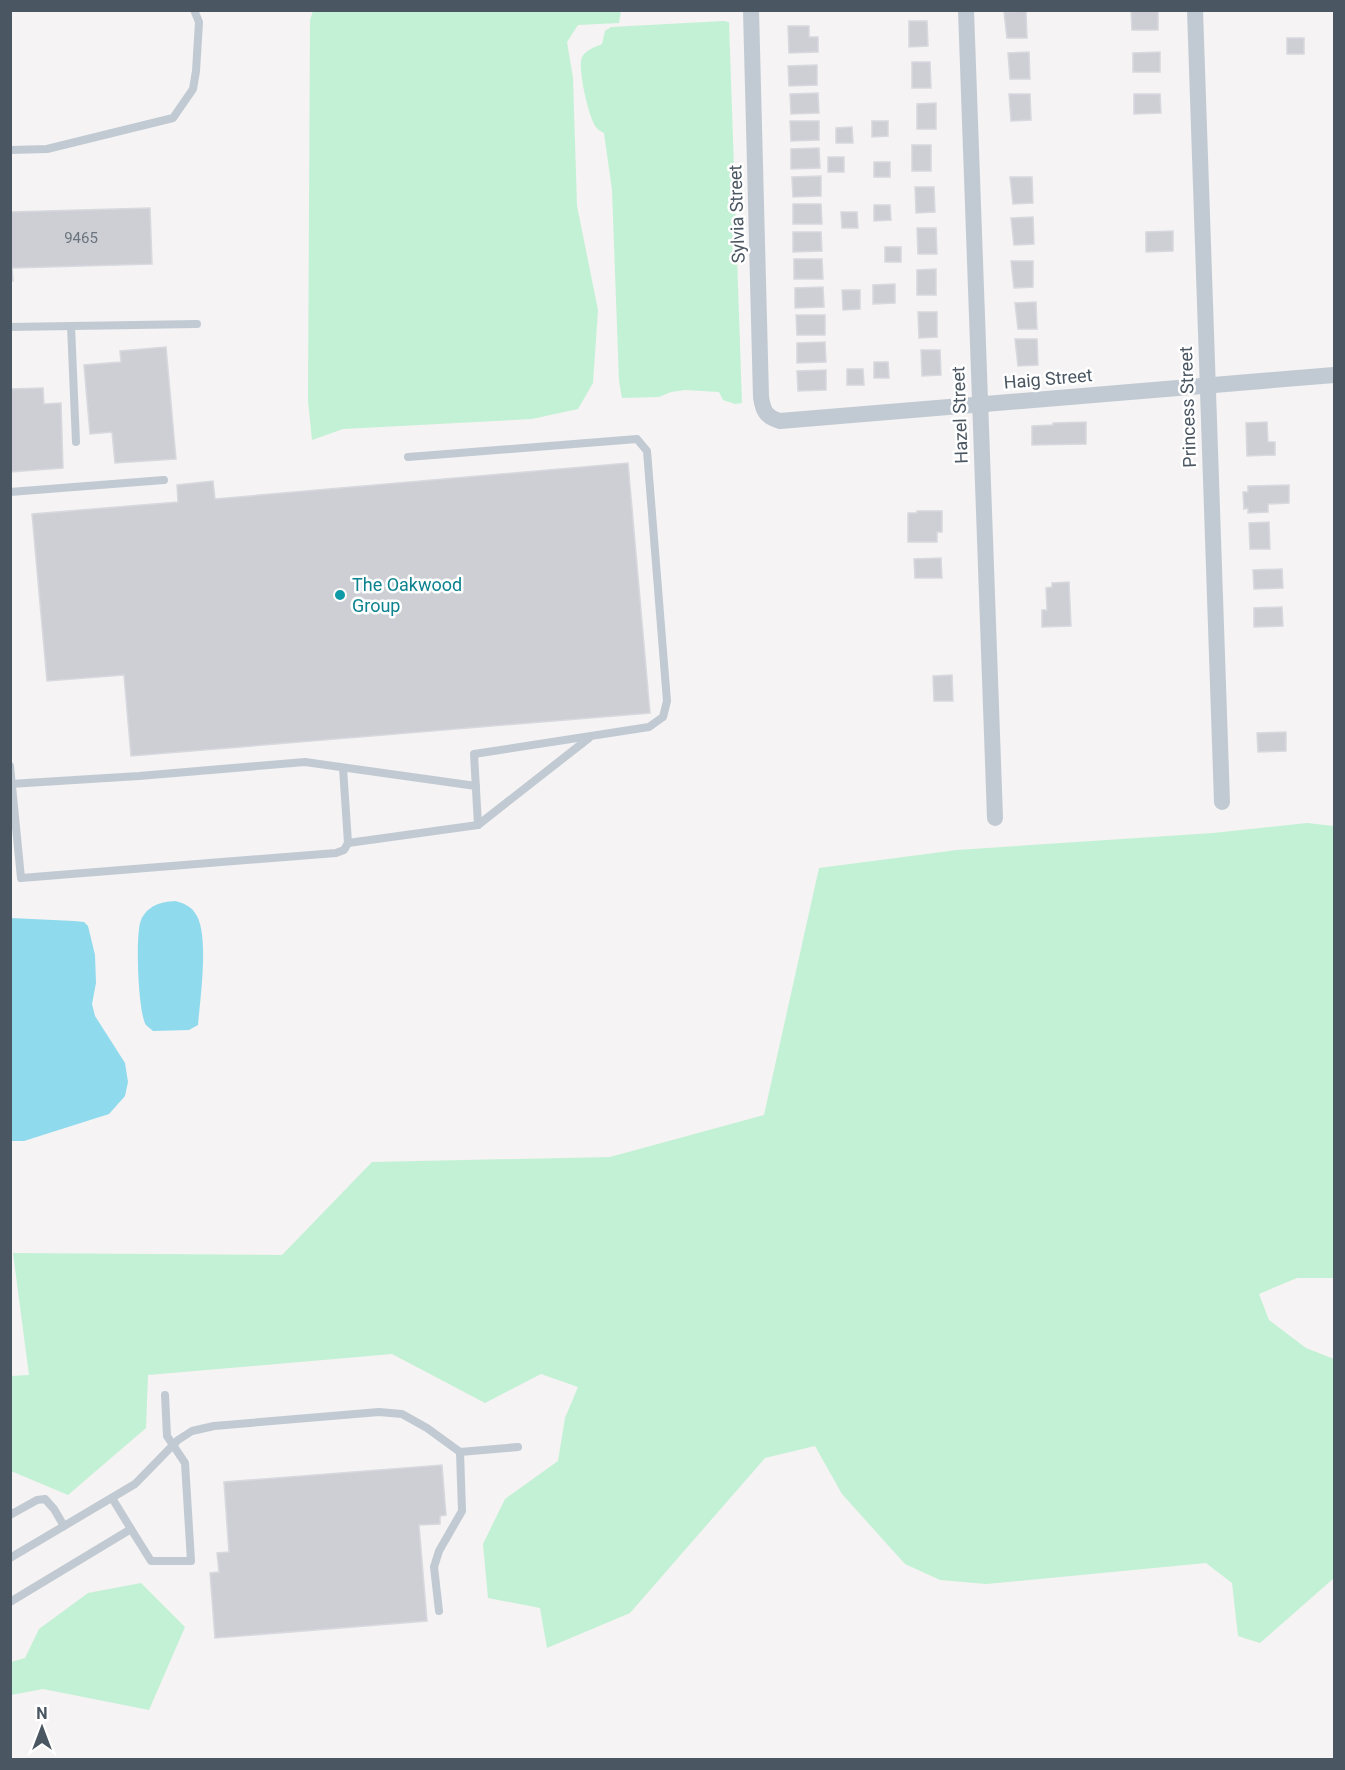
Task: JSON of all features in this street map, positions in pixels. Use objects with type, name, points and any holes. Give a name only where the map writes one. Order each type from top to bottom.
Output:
[{"type":"street","name":"Sylvia Street","points":[[751,10],[761,397],[763,409],[767,415]]},
{"type":"street","name":"Hazel Street","points":[[966,10],[995,818]]},
{"type":"street","name":"Princess Street","points":[[1195,10],[1222,802]]},
{"type":"street","name":"Haig Street","points":[[767,415],[780,421],[1335,375]]},
{"type":"lane","points":[[10,150],[47,148],[173,118],[193,89],[199,22],[194,10]]},
{"type":"lane","points":[[10,327],[197,324]]},
{"type":"lane","points":[[71,326],[76,442]]},
{"type":"lane","points":[[408,457],[636,439],[647,451],[667,701],[663,717],[649,727],[474,754],[478,825]]},
{"type":"lane","points":[[10,492],[164,480]]},
{"type":"lane","points":[[348,843],[478,825],[590,737]]},
{"type":"lane","points":[[11,784],[305,762],[476,786]]},
{"type":"lane","points":[[10,766],[21,878],[336,853],[344,850],[348,843],[343,768]]},
{"type":"lane","points":[[112,1498],[151,1561],[190,1562],[185,1463],[172,1446],[168,1436],[165,1395]]},
{"type":"lane","points":[[10,1557],[135,1484],[172,1446],[192,1431],[214,1426],[379,1412],[402,1414],[427,1428],[460,1452],[518,1447]]},
{"type":"lane","points":[[439,1611],[434,1567],[439,1551],[462,1511],[460,1452]]},
{"type":"lane","points":[[10,1515],[37,1500],[45,1499],[64,1526]]},
{"type":"lane","points":[[10,1602],[131,1529]]},
{"type":"green space","points":[[313,11],[621,11],[619,23],[578,25],[567,42],[573,78],[577,206],[598,310],[593,383],[578,409],[532,419],[343,429],[312,440],[308,401],[310,20]]},
{"type":"green space","points":[[729,22],[742,403],[735,404],[723,400],[719,392],[685,390],[659,397],[622,398],[619,381],[612,190],[604,133],[593,122],[584,93],[582,57],[602,44],[605,31],[611,27]]},
{"type":"green space","points":[[1307,823],[1334,826],[1334,1278],[1297,1278],[1259,1294],[1269,1320],[1306,1348],[1334,1359],[1334,1578],[1260,1643],[1238,1636],[1232,1583],[1206,1563],[986,1584],[940,1580],[905,1564],[842,1494],[815,1446],[765,1458],[630,1613],[547,1648],[540,1608],[488,1598],[483,1544],[505,1499],[558,1461],[565,1418],[578,1387],[541,1374],[485,1403],[392,1354],[148,1375],[146,1428],[68,1495],[11,1471],[11,1376],[29,1375],[13,1253],[282,1255],[372,1162],[610,1157],[764,1115],[819,868],[957,850],[1213,833]]},
{"type":"green space","points":[[141,1583],[185,1627],[149,1710],[43,1689],[11,1695],[11,1662],[25,1658],[39,1629],[88,1593]]},
{"type":"water","points":[[175,901],[186,905],[200,922],[203,967],[198,1025],[189,1030],[153,1031],[146,1025],[141,1005],[139,928],[144,915],[151,908],[160,903]]},
{"type":"water","points":[[11,918],[84,922],[88,926],[95,955],[96,983],[92,1004],[95,1016],[125,1063],[128,1082],[125,1096],[109,1114],[24,1141],[11,1141]]},
{"type":"building","points":[[1131,10],[1158,10],[1158,30],[1132,30]]},
{"type":"building","points":[[1026,11],[1027,38],[1007,38],[1004,12]]},
{"type":"building","points":[[909,21],[927,21],[928,46],[909,47]]},
{"type":"building","points":[[788,26],[809,26],[809,37],[818,37],[818,52],[789,53]]},
{"type":"building","points":[[1287,38],[1304,38],[1304,54],[1287,54]]},
{"type":"building","points":[[1029,52],[1030,79],[1010,79],[1008,53]]},
{"type":"building","points":[[1160,52],[1160,72],[1133,72],[1133,53]]},
{"type":"building","points":[[912,62],[930,62],[931,88],[912,88]]},
{"type":"building","points":[[817,65],[817,85],[789,86],[788,66]]},
{"type":"building","points":[[818,93],[819,113],[791,114],[790,94]]},
{"type":"building","points":[[1009,94],[1030,94],[1031,120],[1011,121]]},
{"type":"building","points":[[1134,94],[1160,94],[1161,113],[1134,114]]},
{"type":"building","points":[[936,103],[936,129],[917,129],[917,104]]},
{"type":"building","points":[[790,121],[819,121],[819,140],[791,141]]},
{"type":"building","points":[[872,121],[888,121],[888,136],[872,137]]},
{"type":"building","points":[[852,127],[853,143],[836,143],[836,128]]},
{"type":"building","points":[[912,145],[931,145],[931,171],[912,171]]},
{"type":"building","points":[[819,148],[820,168],[791,169],[791,149]]},
{"type":"building","points":[[828,157],[844,157],[844,172],[828,172]]},
{"type":"building","points":[[874,162],[890,162],[890,177],[874,177]]},
{"type":"building","points":[[821,176],[821,196],[793,197],[792,177]]},
{"type":"building","points":[[1010,177],[1032,177],[1033,203],[1013,204]]},
{"type":"building","points":[[915,187],[934,187],[935,212],[916,213]]},
{"type":"building","points":[[793,204],[821,204],[822,224],[793,224]]},
{"type":"building","points":[[874,205],[890,205],[891,220],[874,221]]},
{"type":"building","points":[[150,208],[152,264],[12,268],[13,281],[10,281],[10,212]]},
{"type":"building","points":[[841,212],[857,212],[858,228],[842,228]]},
{"type":"building","points":[[1033,217],[1034,244],[1014,245],[1011,218]]},
{"type":"building","points":[[917,228],[936,228],[937,254],[918,254]]},
{"type":"building","points":[[1173,231],[1173,251],[1146,252],[1146,232]]},
{"type":"building","points":[[793,232],[821,232],[822,251],[793,252]]},
{"type":"building","points":[[885,247],[901,247],[901,262],[885,262]]},
{"type":"building","points":[[794,259],[822,259],[823,279],[794,279]]},
{"type":"building","points":[[1011,261],[1033,261],[1033,287],[1014,288]]},
{"type":"building","points":[[936,269],[936,295],[917,295],[917,270]]},
{"type":"building","points":[[895,284],[895,303],[873,304],[873,285]]},
{"type":"building","points":[[823,287],[824,307],[795,308],[795,288]]},
{"type":"building","points":[[842,290],[860,290],[860,309],[843,310]]},
{"type":"building","points":[[1036,302],[1037,329],[1018,329],[1015,303]]},
{"type":"building","points":[[918,312],[937,312],[937,337],[919,338]]},
{"type":"building","points":[[796,315],[825,315],[825,335],[797,335]]},
{"type":"building","points":[[1015,339],[1037,339],[1038,365],[1018,366]]},
{"type":"building","points":[[825,342],[826,362],[797,363],[797,343]]},
{"type":"building","points":[[166,347],[176,459],[115,463],[112,432],[90,434],[84,365],[121,362],[120,351]]},
{"type":"building","points":[[921,350],[940,350],[941,375],[922,376]]},
{"type":"building","points":[[874,362],[888,362],[889,378],[874,378]]},
{"type":"building","points":[[847,369],[863,369],[864,385],[847,385]]},
{"type":"building","points":[[826,370],[826,390],[798,391],[797,371]]},
{"type":"building","points":[[43,388],[44,404],[61,403],[63,468],[10,472],[10,389]]},
{"type":"building","points":[[1086,422],[1086,444],[1032,445],[1032,426]]},
{"type":"building","points":[[1267,422],[1268,442],[1275,442],[1275,455],[1247,456],[1246,423]]},
{"type":"building","name":"The Oakwood Group","points":[[628,463],[650,713],[131,756],[124,675],[47,681],[32,514],[178,502],[177,485],[213,481],[215,499]]},
{"type":"building","points":[[1289,485],[1289,503],[1268,504],[1268,512],[1248,513],[1248,508],[1244,509],[1243,492],[1248,492],[1248,486]]},
{"type":"building","points":[[917,511],[942,511],[942,532],[937,532],[937,542],[908,542],[908,513],[917,513]]},
{"type":"building","points":[[1269,522],[1270,549],[1250,549],[1249,523]]},
{"type":"building","points":[[941,558],[942,578],[915,578],[914,559]]},
{"type":"building","points":[[1282,569],[1283,588],[1254,589],[1253,570]]},
{"type":"building","points":[[1069,582],[1071,626],[1042,627],[1042,610],[1047,610],[1046,588],[1052,587],[1052,583]]},
{"type":"building","points":[[1282,607],[1283,626],[1254,627],[1254,608]]},
{"type":"building","points":[[952,675],[953,701],[934,701],[933,676]]},
{"type":"building","points":[[1286,732],[1286,751],[1258,752],[1257,733]]},
{"type":"building","points":[[442,1465],[446,1515],[440,1516],[440,1524],[419,1525],[427,1621],[215,1638],[210,1573],[219,1572],[217,1553],[229,1552],[224,1482]]},
{"type":"place","name":"The Oakwood Group","points":[[340,595]]}]
